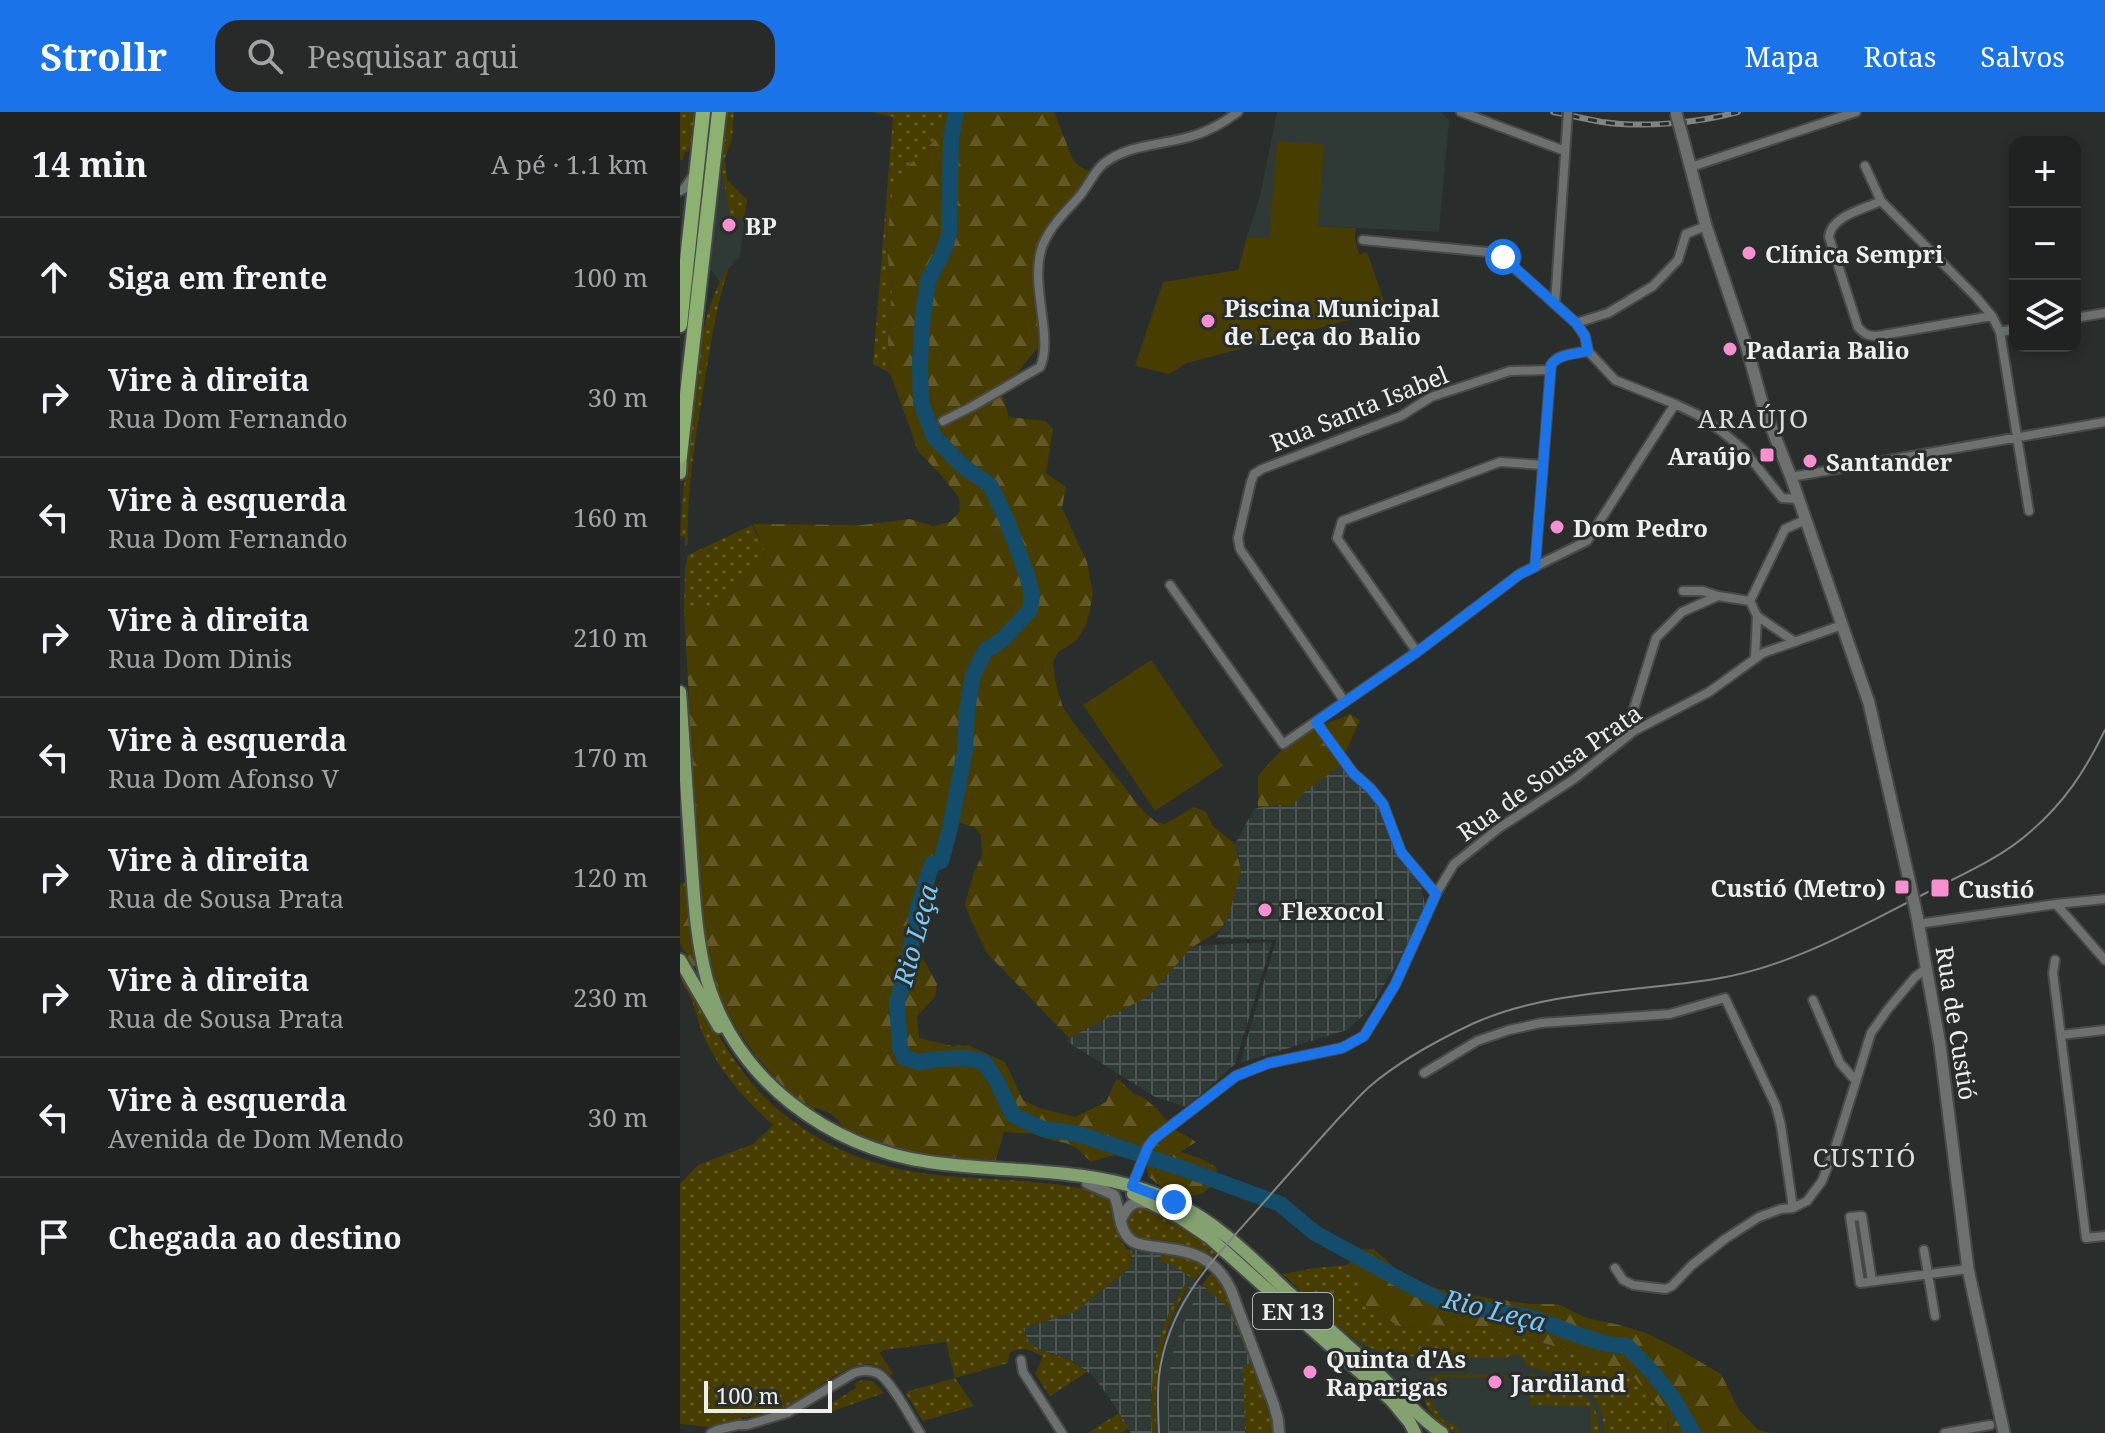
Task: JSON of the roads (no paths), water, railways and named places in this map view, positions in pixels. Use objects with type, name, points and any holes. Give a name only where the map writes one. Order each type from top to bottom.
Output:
[{"type":"highway","points":[[680,325],[703,112]]},
{"type":"highway","points":[[680,454],[719,112]]},
{"type":"main road","name":"Rua de Custió","points":[[1676,112],[1706,226],[1763,406],[1791,477],[1872,715],[1927,968],[1940,1045],[1968,1269],[2004,1433]]},
{"type":"main road","points":[[680,454],[680,473]]},
{"type":"main road","name":"EN 13","points":[[680,692],[691,860],[702,960],[726,1025],[748,1059],[770,1084],[797,1108],[844,1138],[893,1156],[950,1165],[1089,1176],[1132,1186],[1174,1202],[1219,1229],[1442,1433]]},
{"type":"main road","points":[[680,877],[691,860]]},
{"type":"main road","name":"EN 13","points":[[680,960],[751,1075],[790,1113],[834,1141],[873,1158],[913,1167],[1087,1183],[1135,1195],[1157,1206],[1200,1231],[1270,1291],[1391,1400],[1415,1433]]},
{"type":"street","points":[[943,421],[1040,367],[1045,347],[1038,291],[1041,248],[1054,224],[1085,191],[1101,166],[1118,154],[1204,133],[1238,112]]},
{"type":"street","points":[[1461,112],[1565,151]]},
{"type":"street","points":[[1555,304],[1568,112]]},
{"type":"street","points":[[1691,167],[1856,112]]},
{"type":"street","points":[[1865,166],[1881,201],[1976,297],[1992,316],[2000,332],[2029,511]]},
{"type":"street","points":[[680,191],[697,170]]},
{"type":"street","points":[[1881,201],[1837,221],[1829,231],[1862,332],[1877,336],[1992,316]]},
{"type":"street","points":[[1576,323],[1608,313],[1653,286],[1678,260],[1686,234],[1706,226]]},
{"type":"street","points":[[1363,240],[1498,253],[1576,323],[1585,336],[1588,351],[1615,380],[1698,415],[1743,449],[1782,498],[1797,499]]},
{"type":"street","points":[[2081,317],[2105,313]]},
{"type":"street","points":[[2000,332],[2009,330]]},
{"type":"street","points":[[1535,567],[1550,370],[1554,360],[1588,351]]},
{"type":"street","name":"Rua Santa Isabel","points":[[1345,702],[1240,549],[1238,538],[1254,474],[1401,416],[1431,397],[1510,371],[1550,370]]},
{"type":"street","points":[[1170,585],[1283,744],[1417,652],[1520,574],[1587,541],[1675,404]]},
{"type":"street","points":[[1791,477],[2105,422]]},
{"type":"street","points":[[1417,652],[1337,538],[1342,521],[1500,462],[1543,465]]},
{"type":"street","points":[[1750,601],[1785,529],[1805,520]]},
{"type":"street","points":[[1683,591],[1703,591],[1750,601]]},
{"type":"street","points":[[1625,739],[1656,638],[1682,612],[1718,596]]},
{"type":"street","points":[[1750,601],[1757,616],[1755,659]]},
{"type":"street","points":[[1757,616],[1795,642]]},
{"type":"street","name":"Rua de Sousa Prata","points":[[1132,1186],[1148,1147],[1236,1076],[1269,1063],[1342,1048],[1364,1036],[1395,985],[1436,894],[1454,864],[1499,828],[1574,779],[1634,731],[1709,692],[1763,653],[1842,625]]},
{"type":"street","points":[[1316,722],[1353,773],[1383,804],[1401,852],[1436,894]]},
{"type":"street","points":[[1918,920],[2105,899]]},
{"type":"street","points":[[2056,904],[2105,960]]},
{"type":"street","points":[[2055,960],[2053,973],[2086,1238],[2105,1236]]},
{"type":"street","points":[[1615,1268],[1623,1280],[1633,1285],[1666,1289],[1725,1239],[1759,1217],[1807,1201],[1822,1181],[1836,1145],[1871,1033],[1915,977],[1927,968]]},
{"type":"street","points":[[1424,1073],[1477,1041],[1509,1030],[1541,1023],[1670,1014],[1725,998],[1776,1106],[1793,1208]]},
{"type":"street","points":[[1813,1000],[1840,1063],[1856,1081]]},
{"type":"street","points":[[2061,1035],[2105,1030]]},
{"type":"street","points":[[1087,1183],[1114,1195],[1124,1233],[1136,1243],[1199,1256],[1213,1264],[1223,1275],[1274,1405],[1279,1433]]},
{"type":"street","points":[[1121,1219],[1131,1204],[1137,1201],[1157,1206]]},
{"type":"street","points":[[1872,1281],[1862,1216],[1850,1217],[1860,1283],[1968,1269]]},
{"type":"street","points":[[1924,1250],[1935,1316]]},
{"type":"street","points":[[1021,1360],[1023,1372],[1062,1433]]},
{"type":"street","points":[[711,1433],[791,1411],[854,1373],[867,1371],[877,1373],[886,1381],[920,1433]]},
{"type":"street","points":[[739,1433],[747,1425]]},
{"type":"street","points":[[1945,1433],[1990,1425]]},
{"type":"waterway","name":"Rio Leça","points":[[956,112],[951,139],[949,234],[928,281],[923,315],[921,402],[934,437],[964,467],[990,485],[1006,518],[1032,595],[1030,610],[1003,639],[985,651],[973,675],[965,750],[950,828],[941,861],[932,864],[918,908],[907,969],[897,1002],[900,1048],[904,1057],[918,1062],[966,1058],[984,1062],[1013,1115],[1043,1129],[1078,1134],[1280,1204],[1315,1233],[1448,1304],[1530,1317],[1607,1344],[1627,1346],[1673,1398],[1693,1433]]},
{"type":"tram line","points":[[1159,1433],[1158,1383],[1164,1350],[1182,1305],[1195,1285],[1224,1247],[1361,1095],[1405,1060],[1472,1024],[1530,1004],[1743,973],[1771,965],[1850,932],[1980,866],[2019,841],[2064,797],[2105,730]]},
{"type":"railway","points":[[1553,112],[1635,125],[1688,122],[1738,112]]},
{"type":"place","name":"BP","points":[[729,225]]},
{"type":"place","name":"Clínica Sempri","points":[[1749,253]]},
{"type":"place","name":"Piscina Municipal de Leça do Balio","points":[[1208,321]]},
{"type":"place","name":"Padaria Balio","points":[[1730,349]]},
{"type":"place","name":"Araújo","points":[[1767,455]]},
{"type":"place","name":"Santander","points":[[1810,461]]},
{"type":"place","name":"Dom Pedro","points":[[1557,527]]},
{"type":"place","name":"Custió (Metro)","points":[[1902,887]]},
{"type":"place","name":"Custió","points":[[1940,888]]},
{"type":"place","name":"Flexocol","points":[[1265,910]]},
{"type":"place","name":"Quinta d'As Raparigas","points":[[1310,1372]]},
{"type":"place","name":"Jardiland","points":[[1495,1382]]},
{"type":"district","name":"ARAÚJO","points":[[1754,418]]},
{"type":"district","name":"CUSTIÓ","points":[[1865,1157]]}]
